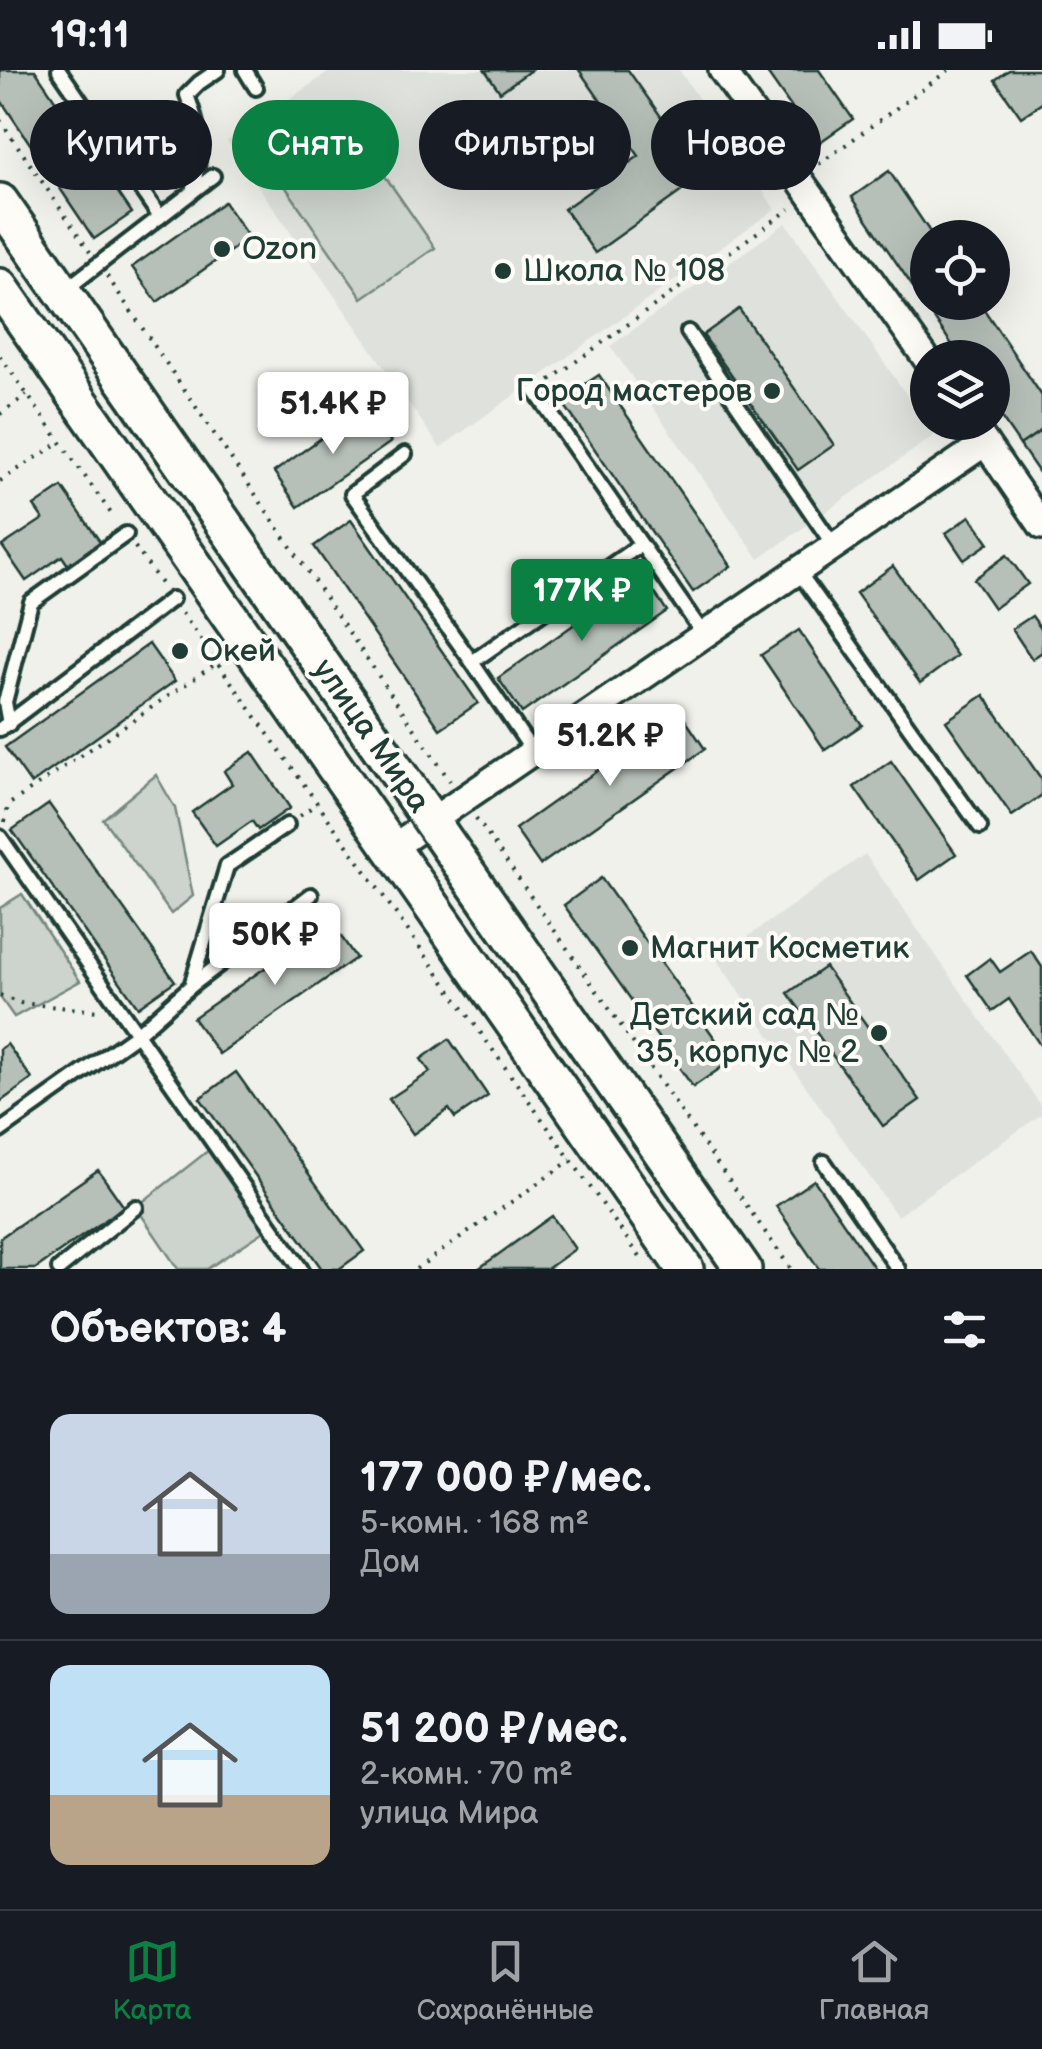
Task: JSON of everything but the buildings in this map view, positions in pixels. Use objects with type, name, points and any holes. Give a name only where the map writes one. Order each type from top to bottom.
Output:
[{"type":"main road","name":"улица Мира","points":[[0,202],[743,1269]]},
{"type":"main road","name":"улица Мира","points":[[0,287],[685,1269]]},
{"type":"street","points":[[722,70],[743,100]]},
{"type":"street","points":[[808,190],[913,340]]},
{"type":"street","points":[[392,848],[834,546],[969,440]]},
{"type":"street","points":[[983,440],[1042,526]]},
{"type":"lane","points":[[59,70],[160,218]]},
{"type":"lane","points":[[192,192],[200,161],[200,137],[187,95],[218,70]]},
{"type":"lane","points":[[245,70],[256,88]]},
{"type":"lane","points":[[63,292],[214,176]]},
{"type":"lane","points":[[688,332],[834,546]]},
{"type":"lane","points":[[535,391],[704,635]]},
{"type":"lane","points":[[404,454],[352,494],[533,752]]},
{"type":"lane","points":[[4,727],[5,702],[31,602],[126,534]]},
{"type":"lane","points":[[472,662],[640,545]]},
{"type":"lane","points":[[798,570],[980,827]]},
{"type":"lane","points":[[4,727],[172,598]]},
{"type":"lane","points":[[191,986],[227,866],[288,825]]},
{"type":"lane","points":[[1,838],[301,1269]]},
{"type":"lane","points":[[0,1131],[138,1034],[191,986],[310,895]]},
{"type":"lane","points":[[824,1162],[898,1269]]},
{"type":"lane","points":[[58,1269],[136,1206]]},
{"type":"path","points":[[821,173],[949,70]]},
{"type":"path","points":[[0,120],[463,799],[791,1269]]},
{"type":"path","points":[[535,391],[800,190]]},
{"type":"path","points":[[0,356],[648,1269]]},
{"type":"path","points":[[0,414],[28,395]]},
{"type":"path","points":[[0,481],[61,442]]},
{"type":"path","points":[[1,838],[8,805],[218,663]]},
{"type":"path","points":[[288,825],[318,804]]},
{"type":"path","points":[[0,996],[20,1004],[111,1012],[138,1034]]},
{"type":"path","points":[[416,1269],[571,1160]]},
{"type":"shaded area","name":"Школа № 108","points":[[332,70],[679,70],[700,100],[651,100],[651,190],[762,190],[775,209],[440,448],[261,190],[399,190],[399,100],[288,100]]},
{"type":"shaded area","points":[[288,190],[395,190],[435,248],[362,298]]},
{"type":"shaded area","name":"Город мастеров","points":[[786,223],[910,399],[910,440],[928,440],[759,559],[610,346]]},
{"type":"shaded area","points":[[156,775],[175,808],[193,896],[171,914],[103,819]]},
{"type":"shaded area","name":"Детский сад № 35, корпус № 2","points":[[865,854],[1042,1107],[1042,1114],[897,1216],[716,959]]},
{"type":"shaded area","points":[[22,894],[80,981],[14,1017],[0,997],[0,908]]},
{"type":"shaded area","points":[[209,1150],[266,1230],[207,1269],[178,1269],[136,1207]]},
{"type":"tram line","points":[[0,235],[720,1269]]},
{"type":"place","name":"Ozon","points":[[222,249]]},
{"type":"place","name":"Школа № 108","points":[[503,271]]},
{"type":"place","name":"Город мастеров","points":[[772,391]]},
{"type":"place","name":"Окей","points":[[180,651]]},
{"type":"place","name":"Магнит Косметик","points":[[630,948]]},
{"type":"place","name":"Детский сад № 35, корпус № 2","points":[[879,1033]]}]
